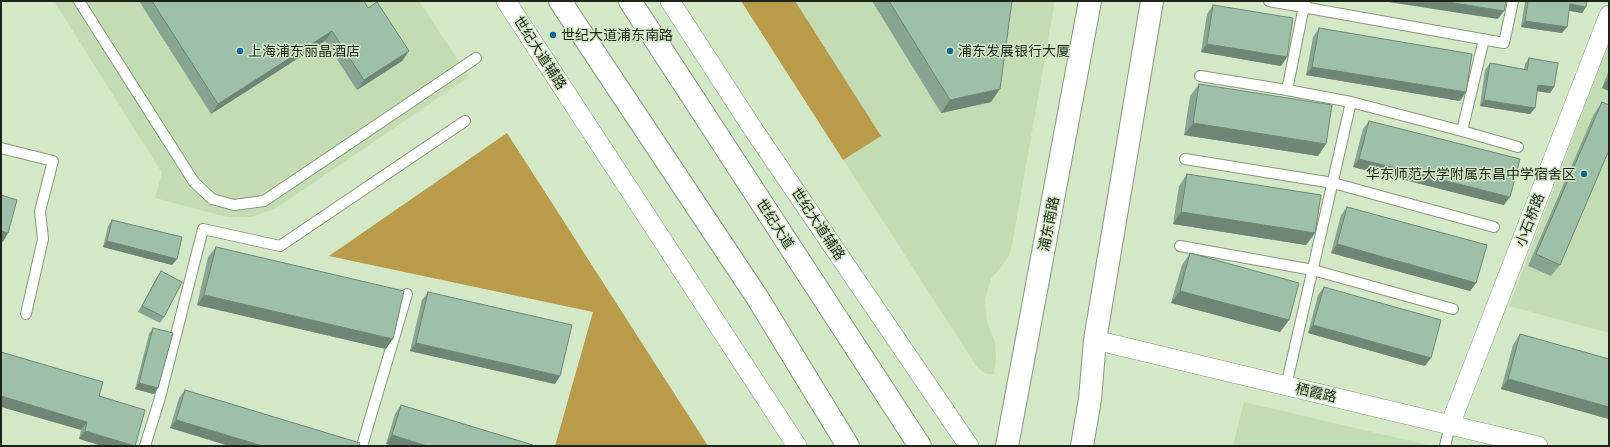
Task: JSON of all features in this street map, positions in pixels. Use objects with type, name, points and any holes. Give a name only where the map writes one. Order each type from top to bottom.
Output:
[{"type":"main road","points":[[560,1],[757,297],[848,446]]},
{"type":"main road","name":"世纪大道","points":[[630,1],[920,446]]},
{"type":"main road","name":"浦东南路","points":[[1007,446],[1090,1]]},
{"type":"main road","points":[[1082,446],[1090,399],[1095,340],[1152,1]]},
{"type":"street","name":"世纪大道辅路","points":[[506,1],[797,446]]},
{"type":"street","name":"世纪大道辅路","points":[[670,1],[753,129],[969,446]]},
{"type":"street","name":"小石桥路","points":[[1450,425],[1609,15]]},
{"type":"street","name":"栖霞路","points":[[1095,340],[1538,446]]},
{"type":"lane","points":[[79,1],[194,182],[212,198],[234,205],[264,201],[476,58]]},
{"type":"lane","points":[[1269,1],[1304,4],[1504,43],[1513,1]]},
{"type":"lane","points":[[1287,90],[1304,4]]},
{"type":"lane","points":[[1462,131],[1484,39]]},
{"type":"lane","points":[[1200,76],[1351,102],[1518,147]]},
{"type":"lane","points":[[1286,386],[1351,102]]},
{"type":"lane","points":[[144,446],[159,402],[203,230],[280,246],[465,121]]},
{"type":"lane","points":[[1,148],[53,161],[40,211],[43,239],[26,314]]},
{"type":"lane","points":[[1185,159],[1333,183],[1494,227]]},
{"type":"lane","points":[[1180,246],[1313,270],[1453,309]]},
{"type":"lane","points":[[362,446],[407,294]]},
{"type":"lane","points":[[1445,446],[1450,425]]},
{"type":"shaded area","points":[[54,1],[419,1],[469,77],[275,209],[251,217],[227,217],[155,198],[162,173]]},
{"type":"shaded area","points":[[741,1],[1055,1],[1012,245],[1009,256],[991,279],[985,299],[987,322],[995,342],[996,358],[994,374],[986,374],[977,367]]},
{"type":"shaded area","points":[[741,1],[795,1],[881,136],[843,160]]},
{"type":"shaded area","name":"华东师范大学附属东昌中学宿舍区","points":[[1609,42],[1609,333],[1509,306]]},
{"type":"shaded area","points":[[507,133],[708,446],[555,446],[593,312],[329,256]]},
{"type":"shaded area","points":[[1244,402],[1432,446],[1233,446]]},
{"type":"building","name":"上海浦东丽晶酒店","points":[[152,1],[364,1],[368,8],[377,2],[409,51],[364,80],[332,31],[218,104]]},
{"type":"building","name":"浦东发展银行大厦","points":[[889,1],[1012,1],[1000,89],[950,100]]},
{"type":"building","points":[[1442,1],[1506,1],[1504,11]]},
{"type":"building","points":[[1528,1],[1587,1],[1586,7],[1570,4],[1567,27],[1525,21]]},
{"type":"building","points":[[1213,5],[1293,18],[1287,57],[1207,44]]},
{"type":"building","points":[[1319,28],[1472,54],[1466,92],[1312,67]]},
{"type":"building","points":[[1529,58],[1558,63],[1554,87],[1538,85],[1535,108],[1484,100],[1490,63],[1527,70]]},
{"type":"building","points":[[1199,84],[1332,105],[1326,144],[1193,123]]},
{"type":"building","points":[[1602,102],[1609,105],[1609,150],[1560,265],[1536,254]]},
{"type":"building","points":[[1369,121],[1520,159],[1510,197],[1359,159]]},
{"type":"building","points":[[1187,174],[1321,195],[1315,233],[1181,212]]},
{"type":"building","points":[[1,195],[17,200],[8,233],[1,231]]},
{"type":"building","points":[[1347,207],[1487,245],[1476,283],[1337,244]]},
{"type":"building","points":[[112,220],[182,237],[177,259],[107,241]]},
{"type":"building","points":[[216,247],[404,291],[393,339],[204,295]]},
{"type":"building","points":[[1190,253],[1299,283],[1289,320],[1180,291]]},
{"type":"building","points":[[161,271],[182,282],[164,317],[142,306]]},
{"type":"building","points":[[1324,287],[1441,320],[1431,358],[1313,325]]},
{"type":"building","points":[[428,292],[572,325],[560,376],[416,343]]},
{"type":"building","points":[[153,328],[173,333],[158,388],[139,383]]},
{"type":"building","points":[[1520,334],[1609,359],[1609,407],[1508,379]]},
{"type":"building","points":[[1,352],[103,382],[99,396],[145,410],[135,446],[85,431],[87,422],[1,396]]},
{"type":"building","points":[[185,390],[360,443],[359,446],[263,446],[176,420]]},
{"type":"building","points":[[401,405],[533,446],[427,446],[392,435]]},
{"type":"place","name":"世纪大道浦东南路","points":[[553,35]]},
{"type":"place","name":"上海浦东丽晶酒店","points":[[240,51]]},
{"type":"place","name":"浦东发展银行大厦","points":[[950,51]]},
{"type":"place","name":"华东师范大学附属东昌中学宿舍区","points":[[1584,174]]}]
